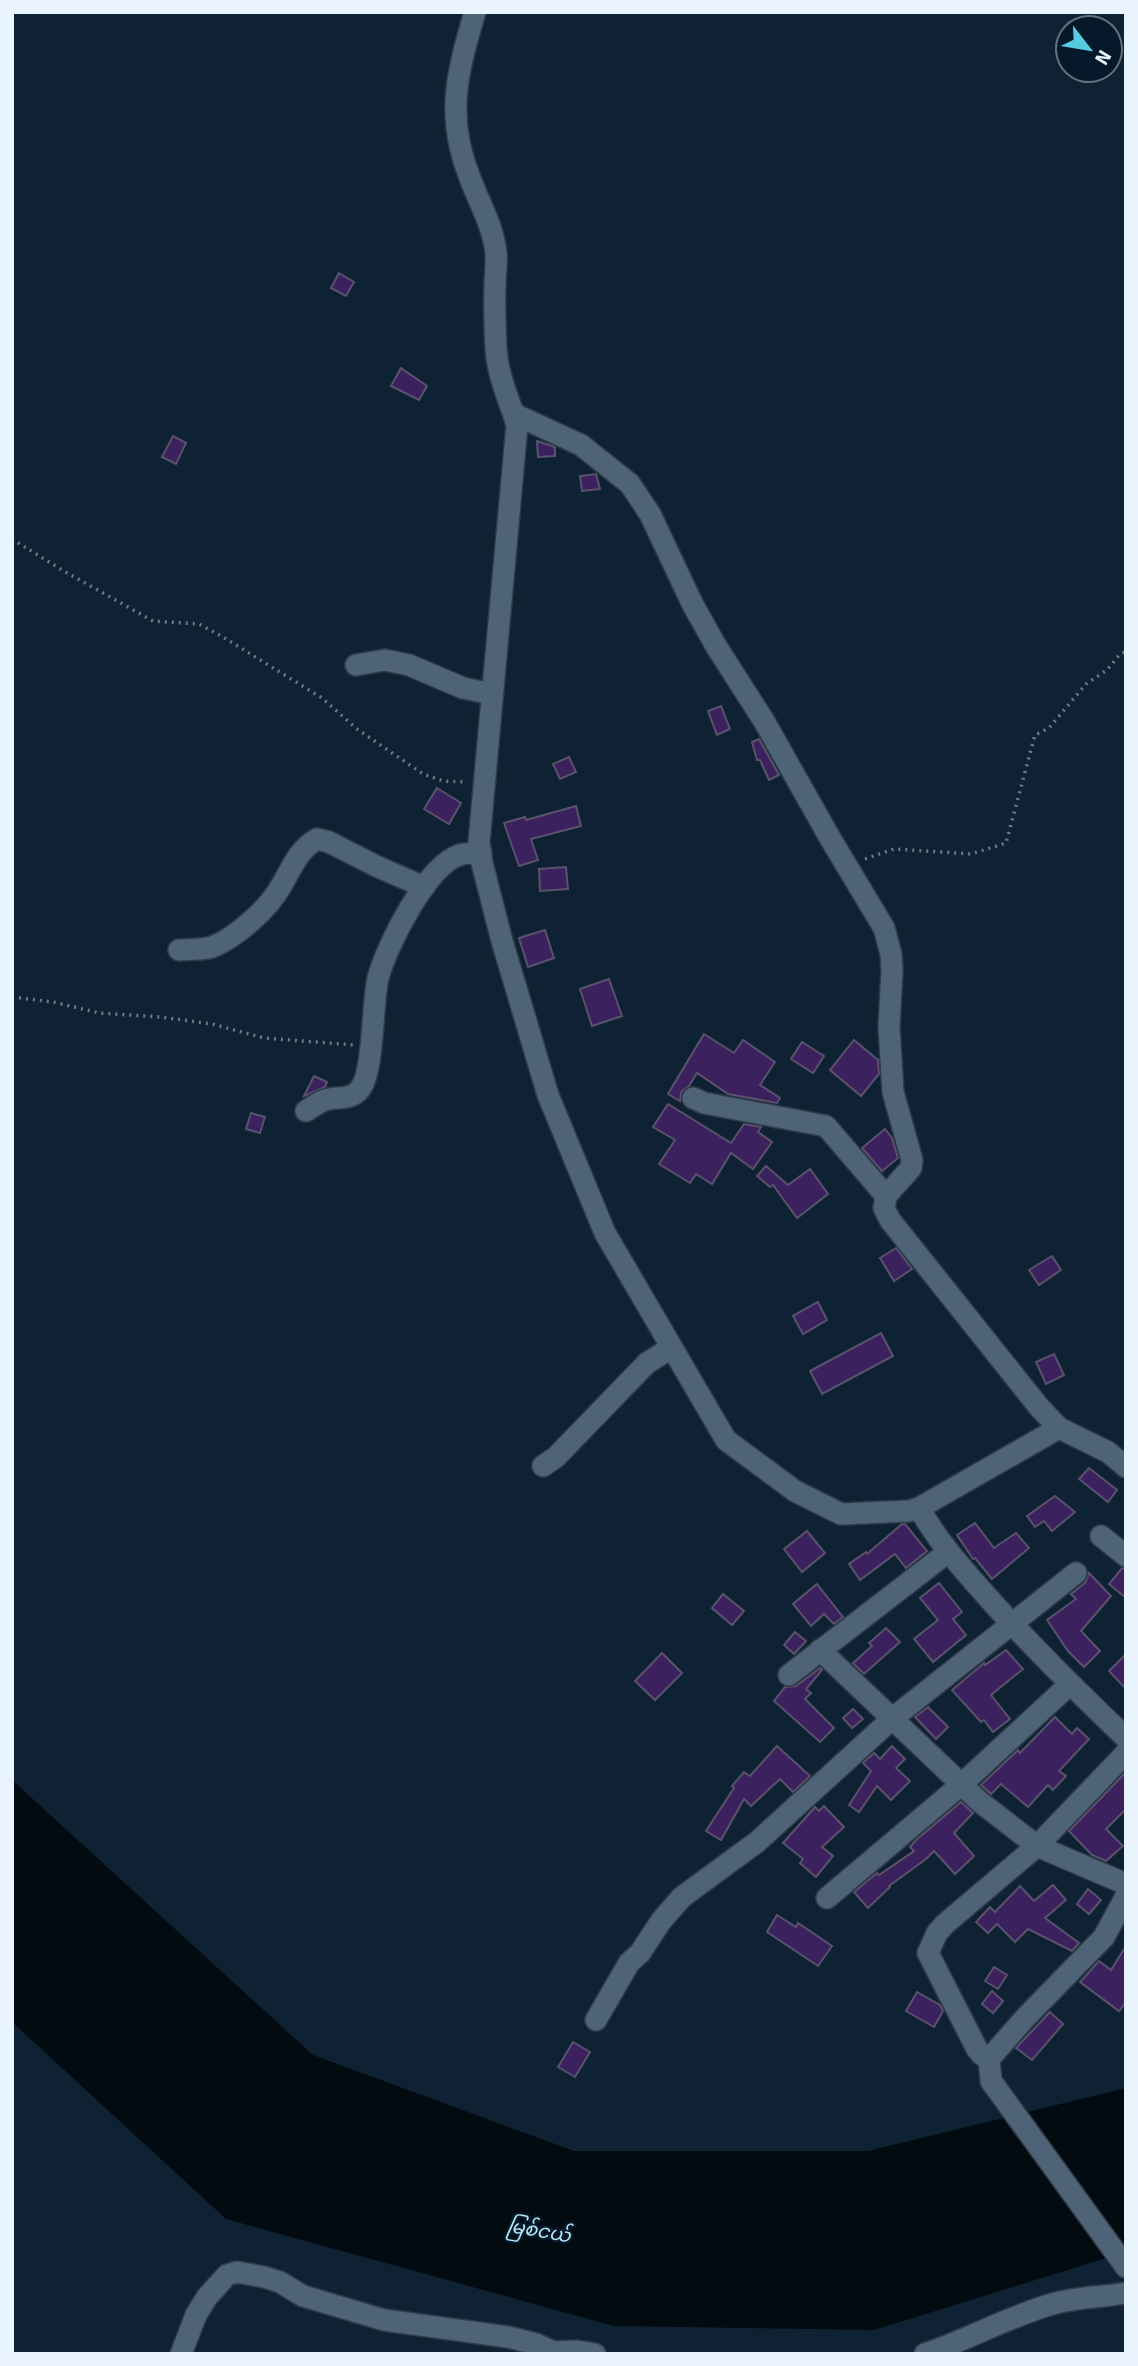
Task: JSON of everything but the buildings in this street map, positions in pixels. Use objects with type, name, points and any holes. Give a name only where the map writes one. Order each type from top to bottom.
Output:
[{"type":"street","points":[[475,12],[458,68],[454,100],[455,124],[459,150],[488,216],[496,253],[496,351],[500,377],[517,425],[479,842],[502,941],[548,1095],[605,1233],[726,1440],[795,1491],[841,1514],[909,1511],[919,1508],[1059,1428]]},
{"type":"street","points":[[513,414],[581,445],[630,484],[650,514],[710,636],[764,721],[884,928],[891,954],[889,1027],[893,1092],[912,1160],[911,1168],[886,1196],[884,1208],[890,1220],[1039,1408],[1059,1428],[1108,1452],[1126,1467]]},
{"type":"street","points":[[356,665],[385,660],[409,665],[463,688],[492,694]]},
{"type":"street","points":[[179,950],[211,947],[268,908],[296,858],[317,839],[329,842],[424,887]]},
{"type":"street","points":[[306,1111],[325,1100],[348,1098],[360,1089],[367,1073],[379,978],[405,913],[442,867],[459,855],[481,853]]},
{"type":"street","points":[[693,1098],[704,1103],[826,1126],[886,1196]]},
{"type":"street","points":[[543,1466],[556,1457],[647,1363],[671,1348]]},
{"type":"street","points":[[919,1508],[948,1552],[1010,1623],[1069,1685],[1126,1738]]},
{"type":"street","points":[[1101,1536],[1126,1556]]},
{"type":"street","points":[[789,1675],[948,1552]]},
{"type":"street","points":[[596,2020],[629,1963],[661,1921],[694,1887],[757,1842],[893,1717],[1076,1573]]},
{"type":"street","points":[[820,1650],[980,1801],[1037,1846],[1126,1884]]},
{"type":"street","points":[[827,1898],[962,1784],[1069,1685]]},
{"type":"street","points":[[989,2059],[977,2049],[928,1953],[937,1933],[945,1924],[1037,1846],[1126,1753]]},
{"type":"street","points":[[1126,1896],[1104,1937],[989,2059],[991,2081],[1126,2267]]},
{"type":"street","points":[[181,2354],[196,2315],[207,2297],[227,2275],[237,2272],[281,2282],[303,2296],[384,2320],[508,2337],[554,2352],[583,2351],[595,2354]]},
{"type":"street","points":[[925,2354],[1059,2302],[1126,2293]]},
{"type":"path","points":[[12,538],[62,570],[153,621],[199,624],[322,698],[357,729],[423,774],[443,781],[466,782],[483,792]]},
{"type":"path","points":[[847,866],[894,849],[971,854],[1006,843],[1035,735],[1049,728],[1086,684],[1107,670],[1120,654],[1126,652]]},
{"type":"path","points":[[12,996],[54,1002],[99,1013],[212,1024],[264,1038],[370,1046]]},
{"type":"water","name":"မြစ်ငယ်","points":[[12,1780],[313,2055],[574,2151],[868,2151],[1126,2088],[1126,2252],[874,2330],[614,2326],[226,2219],[12,2022]]}]
